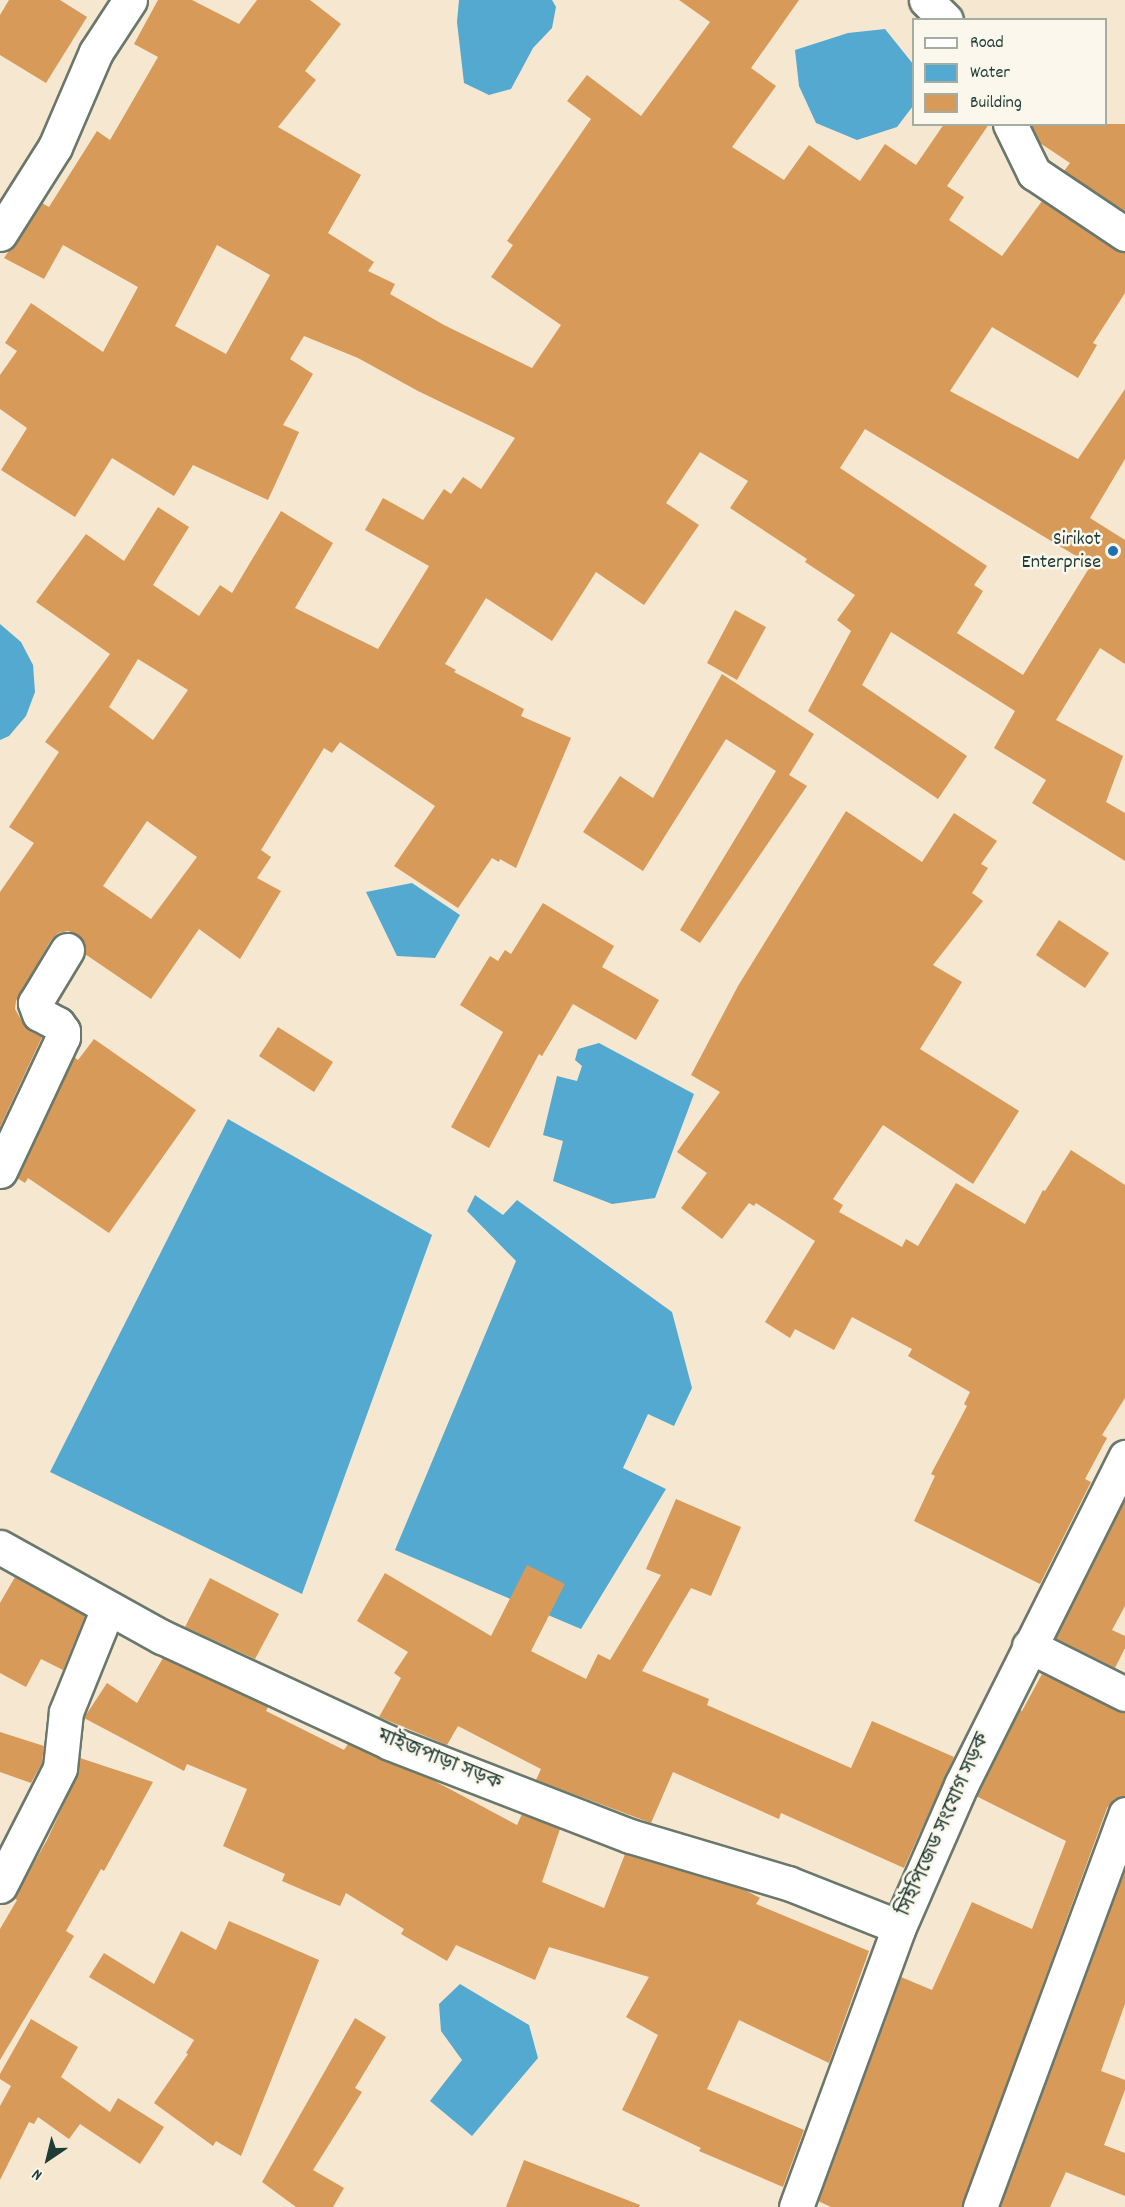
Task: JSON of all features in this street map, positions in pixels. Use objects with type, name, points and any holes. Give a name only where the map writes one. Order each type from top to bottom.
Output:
[{"type":"street","points":[[0,234],[55,147],[96,52],[130,0]]},
{"type":"street","points":[[926,0],[944,18]]},
{"type":"street","points":[[1011,126],[1034,173],[1125,234]]},
{"type":"street","points":[[0,1171],[7,1136],[63,1037],[63,1030],[58,1024],[39,1014],[35,1003],[67,950]]},
{"type":"street","name":"সিইপিজেড সংযোগ সড়ক","points":[[796,2207],[899,1927],[962,1785],[1029,1646],[1059,1593],[1125,1457]]},
{"type":"street","name":"মাইজপাড়া সড়ক","points":[[0,1546],[108,1608],[232,1671],[390,1743],[630,1836],[788,1883],[899,1927]]},
{"type":"street","points":[[0,1886],[60,1768],[66,1712],[108,1608]]},
{"type":"street","points":[[1029,1646],[1125,1694]]},
{"type":"street","points":[[980,2207],[1125,1814]]},
{"type":"water","points":[[459,0],[552,0],[556,7],[552,28],[533,48],[511,89],[489,95],[464,83],[457,22]]},
{"type":"water","points":[[885,29],[912,63],[912,107],[897,127],[857,140],[816,123],[799,86],[795,50],[848,33]]},
{"type":"water","points":[[0,624],[21,642],[33,665],[35,692],[26,716],[9,736],[0,740]]},
{"type":"water","points":[[412,883],[460,915],[435,958],[397,956],[366,892]]},
{"type":"water","points":[[599,1043],[694,1094],[655,1198],[612,1204],[553,1181],[563,1141],[543,1135],[557,1076],[577,1081],[582,1066],[575,1060],[578,1049]]},
{"type":"water","points":[[228,1119],[432,1235],[302,1594],[50,1472]]},
{"type":"water","points":[[475,1195],[503,1215],[517,1200],[672,1312],[692,1388],[674,1426],[648,1414],[623,1468],[666,1489],[581,1629],[395,1550],[516,1261],[467,1211]]},
{"type":"water","points":[[460,1984],[529,2025],[538,2058],[472,2136],[430,2101],[462,2060],[441,2031],[439,2004]]},
{"type":"building","points":[[9,0],[60,0],[87,17],[46,83],[0,55],[0,15]]},
{"type":"building","points":[[158,0],[192,0],[239,24],[257,0],[310,0],[341,24],[305,71],[316,80],[278,127],[361,175],[328,233],[374,262],[368,271],[395,284],[390,294],[444,325],[532,368],[561,325],[491,277],[513,245],[507,241],[591,119],[567,101],[587,75],[641,116],[710,22],[679,0],[799,0],[751,68],[776,86],[732,147],[784,180],[809,145],[860,181],[885,144],[916,165],[943,126],[988,126],[947,186],[964,197],[949,220],[1002,256],[1042,201],[1115,250],[1125,253],[1125,293],[1093,343],[1097,345],[1078,378],[992,327],[950,391],[1078,459],[1125,389],[1125,459],[1090,518],[1125,540],[1125,664],[1100,648],[1056,720],[1123,756],[1106,802],[1125,813],[1125,861],[1032,803],[1046,780],[994,748],[1015,711],[891,632],[862,685],[967,756],[938,799],[808,711],[851,631],[837,620],[855,595],[805,562],[807,559],[730,508],[748,481],[700,452],[666,503],[699,525],[644,605],[596,572],[552,641],[486,598],[445,664],[456,670],[454,672],[524,709],[521,716],[571,738],[516,868],[500,859],[499,862],[492,858],[458,908],[394,866],[435,806],[340,742],[332,753],[324,748],[261,850],[271,857],[257,878],[281,891],[240,959],[199,929],[151,999],[85,954],[84,941],[76,934],[68,931],[58,933],[51,940],[16,1001],[15,1009],[22,1021],[30,1031],[42,1037],[0,1127],[0,892],[34,843],[9,827],[59,752],[45,742],[110,654],[36,602],[86,534],[124,561],[158,507],[189,527],[153,585],[199,616],[220,585],[232,593],[281,511],[333,543],[295,608],[378,649],[429,566],[365,530],[383,498],[423,520],[444,489],[451,494],[463,477],[481,489],[515,438],[418,391],[358,358],[304,336],[290,359],[313,374],[283,425],[299,432],[268,500],[193,465],[174,496],[112,458],[75,517],[1,470],[27,428],[0,409],[0,375],[17,351],[5,343],[31,303],[103,352],[138,287],[63,245],[44,279],[4,258],[42,203],[49,207],[97,131],[110,140],[158,57],[134,44]],"holes":[[[217,245],[270,275],[226,354],[175,326]],[[865,429],[1091,565],[1023,675],[957,633],[983,591],[974,585],[987,566],[840,468]],[[138,659],[188,690],[153,740],[109,707]],[[147,821],[197,857],[151,919],[103,886]]]},
{"type":"building","points":[[1125,124],[1125,211],[1064,171],[1070,163],[1040,143],[1032,126]]},
{"type":"building","points":[[735,610],[766,627],[737,680],[707,663]]},
{"type":"building","points":[[722,674],[814,734],[789,775],[807,786],[700,943],[680,930],[776,771],[726,739],[643,871],[583,832],[620,776],[653,798]]},
{"type":"building","points":[[846,811],[922,862],[954,813],[997,841],[981,864],[988,868],[972,893],[983,901],[933,965],[962,982],[920,1049],[1019,1111],[973,1184],[883,1125],[833,1199],[843,1205],[839,1212],[902,1247],[906,1239],[918,1246],[956,1183],[1025,1224],[1043,1190],[1045,1191],[1071,1150],[1125,1185],[1125,1398],[1102,1435],[1107,1438],[1085,1479],[1091,1482],[1040,1584],[914,1521],[935,1476],[931,1474],[967,1406],[964,1404],[970,1392],[908,1356],[912,1349],[852,1317],[834,1350],[795,1329],[790,1338],[765,1322],[815,1241],[756,1203],[754,1206],[749,1203],[722,1239],[681,1208],[707,1173],[677,1152],[720,1092],[691,1075],[738,986]]},
{"type":"building","points":[[543,903],[614,946],[602,967],[659,1000],[636,1040],[573,1004],[542,1056],[539,1054],[489,1148],[451,1127],[503,1032],[460,1005],[490,956],[498,961],[505,950],[511,954]]},
{"type":"building","points":[[1059,920],[1109,953],[1085,988],[1036,955]]},
{"type":"building","points":[[278,1027],[333,1062],[314,1092],[259,1056]]},
{"type":"building","points":[[94,1039],[196,1110],[109,1233],[28,1178],[25,1183],[17,1178],[74,1057],[78,1060]]},
{"type":"building","points":[[676,1499],[741,1527],[711,1596],[691,1588],[642,1671],[709,1699],[707,1705],[851,1768],[872,1721],[954,1757],[904,1868],[781,1813],[779,1819],[673,1772],[651,1823],[536,1780],[541,1769],[458,1726],[447,1745],[379,1717],[401,1678],[394,1673],[408,1652],[357,1621],[385,1573],[491,1636],[527,1565],[565,1584],[531,1651],[586,1679],[598,1654],[610,1660],[661,1575],[646,1569]]},
{"type":"building","points":[[1125,1499],[1125,1606],[1112,1630],[1125,1636],[1125,1648],[1115,1668],[1055,1638]]},
{"type":"building","points":[[15,1577],[85,1616],[63,1670],[41,1659],[26,1687],[0,1673],[0,1603]]},
{"type":"building","points":[[210,1578],[279,1614],[255,1659],[185,1627]]},
{"type":"building","points":[[163,1658],[268,1707],[266,1711],[344,1750],[348,1744],[429,1778],[517,1825],[522,1814],[560,1829],[542,1882],[604,1908],[625,1854],[745,1890],[760,1898],[756,1904],[869,1951],[829,2063],[739,2020],[707,2089],[804,2130],[783,2187],[699,2151],[701,2148],[622,2110],[658,2035],[626,2017],[649,1977],[549,1947],[535,1980],[456,1945],[447,1961],[401,1934],[404,1929],[346,1893],[340,1906],[282,1881],[285,1874],[223,1846],[247,1789],[187,1764],[184,1771],[84,1718],[107,1683],[137,1703]]},
{"type":"building","points":[[1042,1674],[1125,1713],[1125,1796],[1114,1799],[1107,1808],[962,2207],[831,2207],[818,2201],[901,1977],[932,1990],[972,1902],[1032,1929],[1066,1841],[976,1796],[1020,1710],[1022,1711]]},
{"type":"building","points":[[0,1732],[44,1746],[42,1763],[31,1783],[0,1772]]},
{"type":"building","points":[[80,1758],[153,1782],[104,1871],[101,1869],[66,1931],[74,1936],[0,2060],[0,1929],[17,1900],[14,1898],[47,1840],[77,1776]]},
{"type":"building","points":[[1125,1868],[1125,2004],[1101,2071],[1125,2080],[1125,2090],[1104,2145],[1125,2153],[1125,2196],[1066,2172],[1050,2207],[1000,2207]]},
{"type":"building","points":[[229,1921],[319,1960],[241,2156],[216,2141],[213,2146],[154,2103],[188,2054],[186,2053],[194,2040],[89,1977],[104,1953],[154,1984],[181,1931],[216,1950]]},
{"type":"building","points":[[355,2018],[386,2037],[355,2088],[362,2092],[313,2170],[344,2188],[333,2207],[296,2207],[262,2182]]},
{"type":"building","points":[[31,2019],[78,2047],[61,2077],[110,2112],[118,2098],[164,2127],[140,2164],[80,2124],[69,2139],[38,2117],[34,2124],[29,2122],[0,2180],[0,2106],[11,2086],[0,2079],[0,2074]]},
{"type":"building","points":[[524,2160],[640,2205],[639,2207],[506,2207]]},
{"type":"place","name":"Sirikot Enterprise","points":[[1113,551]]}]
